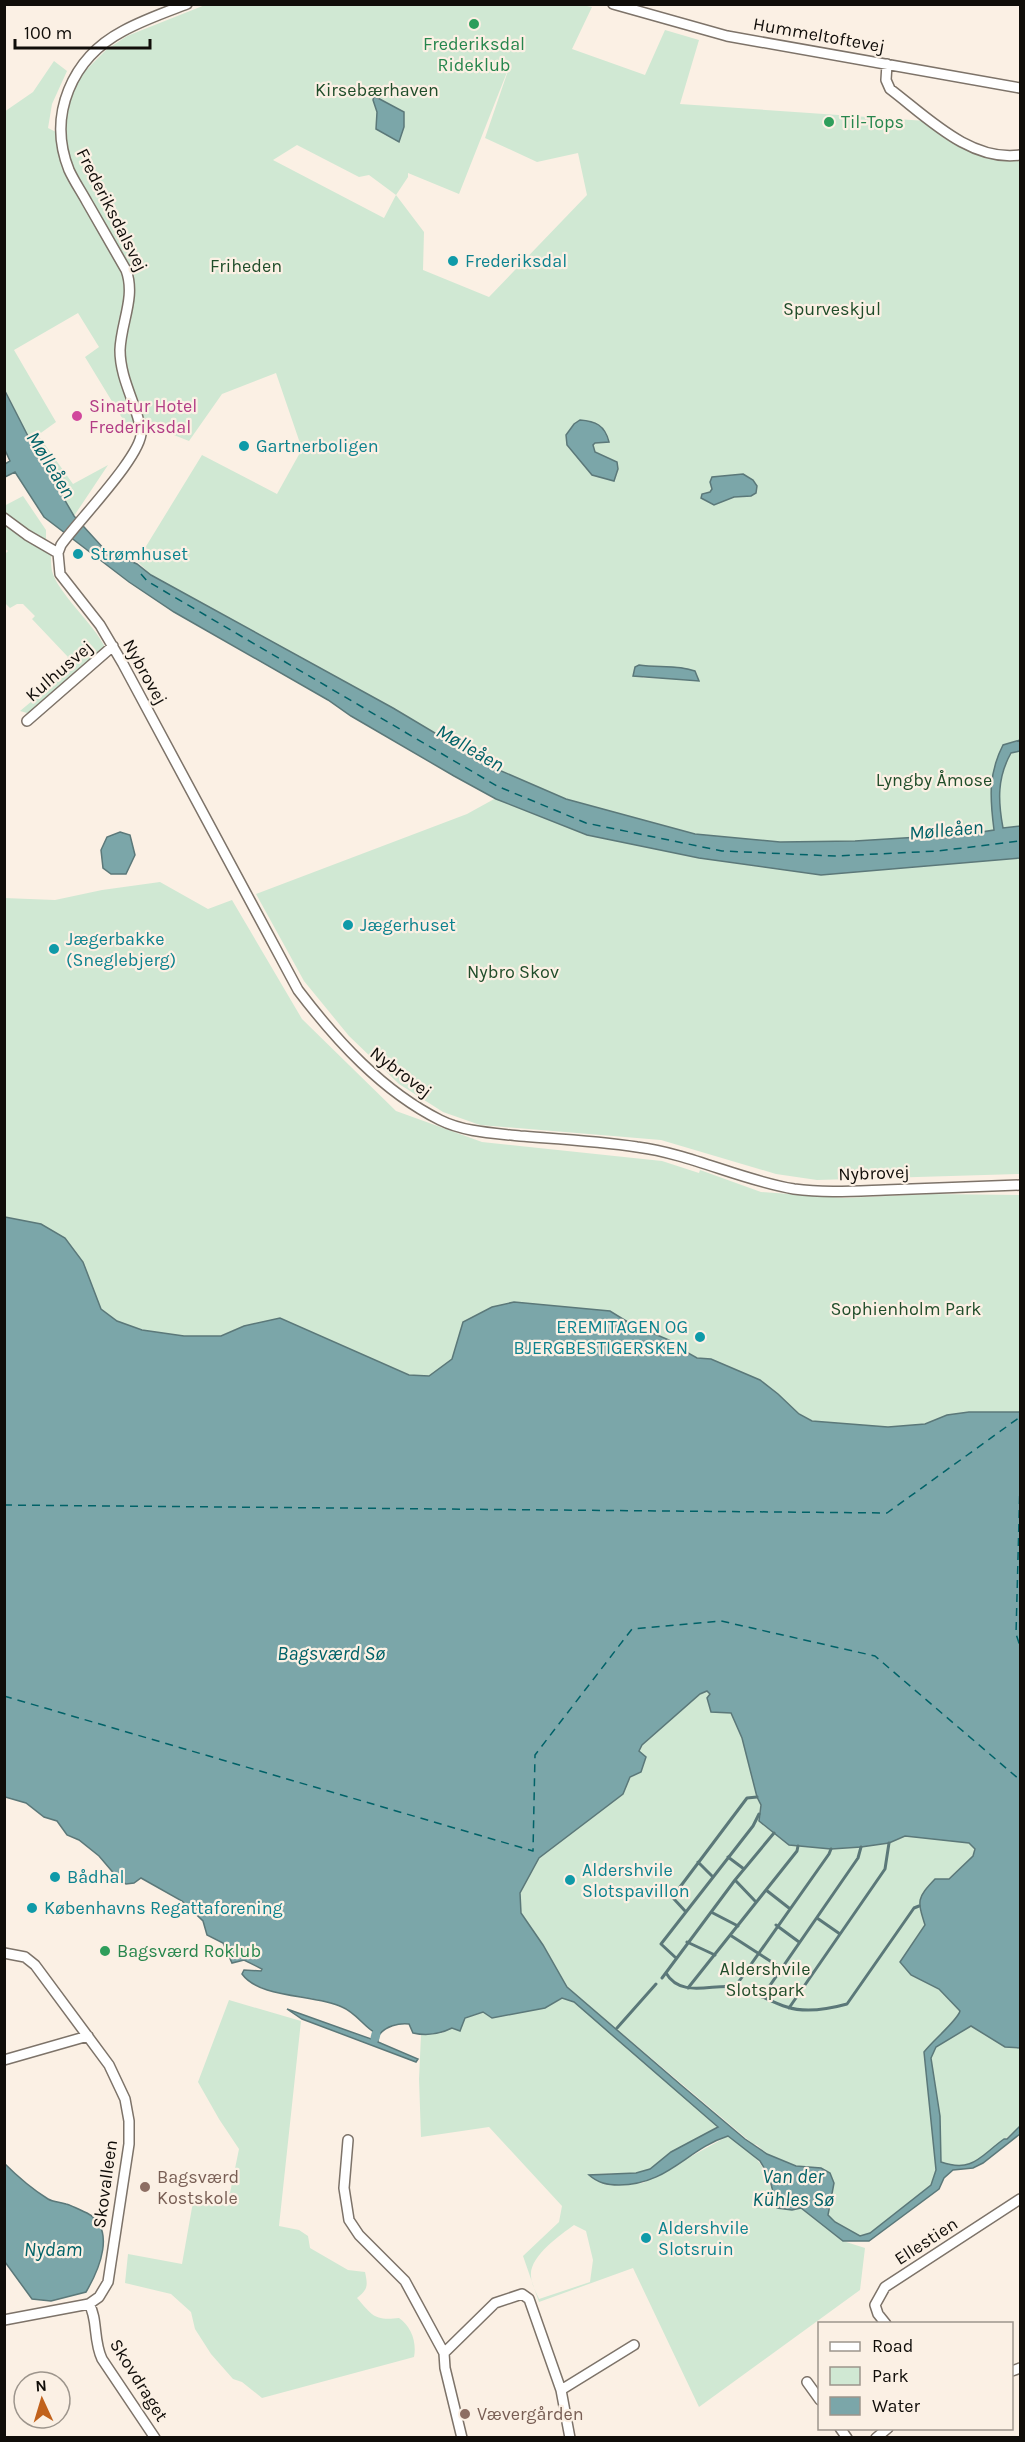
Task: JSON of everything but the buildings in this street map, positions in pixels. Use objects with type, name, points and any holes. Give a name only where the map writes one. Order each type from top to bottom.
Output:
[{"type":"street","name":"Frederiksdalsvej","points":[[58,553],[64,540],[137,448],[142,430],[121,362],[123,331],[131,283],[126,270],[70,171],[63,151],[60,129],[62,107],[69,85],[82,65],[100,46],[122,31],[187,4]]},
{"type":"street","name":"Hummeltoftevej","points":[[613,4],[727,36],[1020,88]]},
{"type":"street","points":[[888,64],[886,80],[890,89],[966,144],[981,151],[1020,155]]},
{"type":"street","points":[[4,518],[58,553]]},
{"type":"street","name":"Nybrovej","points":[[58,553],[60,574],[100,625],[113,646],[298,990],[321,1021],[364,1066],[399,1094],[440,1120],[454,1126],[486,1132],[638,1147],[673,1154],[764,1183],[796,1189],[834,1191],[1020,1185]]},
{"type":"street","name":"Kulhusvej","points":[[27,721],[113,646]]},
{"type":"street","name":"Skovalleen","points":[[4,1953],[25,1956],[34,1965],[109,2065],[125,2099],[129,2121],[129,2145],[108,2282],[99,2297],[89,2304]]},
{"type":"street","points":[[4,2060],[88,2036]]},
{"type":"street","points":[[348,2140],[344,2188],[349,2220],[359,2235],[405,2281],[444,2353],[445,2368],[462,2438]]},
{"type":"street","name":"Ellestien","points":[[884,2322],[875,2305],[885,2287],[1020,2199]]},
{"type":"street","points":[[444,2353],[495,2303],[522,2294],[533,2305],[561,2390],[570,2438]]},
{"type":"street","points":[[4,2320],[89,2304]]},
{"type":"street","name":"Skovdraget","points":[[89,2304],[94,2313],[97,2345],[102,2359],[155,2438]]},
{"type":"street","points":[[561,2390],[634,2345]]},
{"type":"street","points":[[807,2382],[818,2398]]},
{"type":"green space","points":[[205,5],[582,5],[592,7],[572,49],[645,75],[665,30],[699,40],[680,104],[926,121],[968,149],[989,158],[1020,159],[1020,740],[1003,745],[994,830],[968,834],[855,841],[780,842],[695,834],[566,799],[492,767],[393,708],[151,575],[137,561],[202,455],[277,494],[302,449],[276,373],[222,394],[189,441],[156,428],[130,431],[85,357],[99,347],[78,313],[14,350],[56,422],[38,435],[73,484],[108,465],[74,516],[30,440],[5,389],[4,112],[33,92],[54,61],[67,71],[52,104],[48,128],[64,136],[68,104],[78,78],[106,50],[127,36]],"holes":[[[511,62],[485,138],[537,162],[578,153],[587,195],[489,297],[423,270],[424,232],[396,195],[408,177],[408,173],[459,194]],[[297,145],[359,177],[369,175],[396,195],[384,218],[273,160]],[[580,420],[590,421],[599,425],[605,432],[609,442],[593,445],[595,452],[617,462],[618,469],[614,481],[592,475],[567,445],[566,435]],[[639,665],[695,671],[686,679],[643,678]]]},
{"type":"green space","points":[[23,496],[46,530],[46,541],[5,516],[4,506]]},
{"type":"green space","points":[[5,523],[51,556],[55,579],[105,647],[33,711],[27,713],[20,711],[38,696],[68,657],[32,619],[35,616],[23,604],[10,608],[5,603],[4,555],[8,551],[5,549]]},
{"type":"green space","name":"Lyngby Åmose","points":[[1018,750],[1020,751],[1020,826],[1003,829],[999,797],[1001,774],[1004,764]]},
{"type":"green space","name":"Nybro Skov","points":[[496,798],[587,835],[699,858],[821,875],[1020,858],[1020,1174],[817,1180],[776,1174],[661,1140],[480,1125],[443,1112],[399,1084],[349,1036],[304,981],[256,894],[467,814]]},
{"type":"green space","name":"Sophienholm Park","points":[[160,882],[208,909],[232,900],[302,1019],[396,1111],[482,1142],[662,1161],[699,1173],[700,1170],[761,1192],[844,1198],[931,1194],[1020,1195],[1020,1412],[969,1412],[947,1415],[925,1424],[888,1427],[812,1421],[799,1415],[778,1394],[711,1359],[697,1358],[681,1345],[631,1324],[610,1311],[463,1322],[453,1359],[429,1376],[409,1375],[280,1319],[244,1326],[221,1336],[184,1336],[142,1330],[117,1321],[101,1309],[83,1262],[41,1224],[5,1217],[4,898],[55,900],[102,890]]},
{"type":"green space","name":"Aldershvile Slotspark","points":[[708,1691],[727,1712],[731,1713],[742,1738],[761,1805],[759,1814],[789,1845],[831,1849],[861,1847],[889,1843],[905,1836],[970,1843],[975,1849],[973,1856],[919,1906],[925,1925],[900,1962],[911,1975],[939,1989],[960,2011],[955,2020],[925,2052],[936,2170],[931,2185],[870,2233],[860,2236],[835,2222],[828,2215],[828,2205],[833,2195],[821,2168],[796,2166],[767,2154],[567,1987],[521,1913],[520,1893],[539,1858],[623,1794],[630,1776],[641,1771],[646,1757],[639,1751],[642,1745],[700,1694]]},
{"type":"green space","points":[[563,1998],[574,2002],[591,2014],[718,2127],[671,2152],[650,2169],[636,2173],[594,2174],[606,2185],[643,2183],[728,2136],[758,2161],[767,2176],[773,2197],[792,2210],[801,2208],[843,2241],[865,2248],[860,2290],[699,2407],[633,2268],[539,2302],[534,2289],[539,2299],[590,2282],[593,2260],[586,2231],[574,2225],[546,2247],[535,2261],[532,2281],[523,2256],[559,2222],[562,2206],[489,2127],[421,2137],[419,2079],[421,2035],[442,2033],[465,2018],[484,2012],[545,2008]]},
{"type":"green space","points":[[229,2000],[301,2021],[279,2226],[299,2230],[308,2236],[310,2248],[348,2270],[365,2272],[366,2287],[357,2298],[374,2316],[384,2319],[399,2318],[403,2321],[414,2340],[414,2357],[262,2398],[242,2382],[233,2379],[211,2354],[195,2329],[191,2312],[171,2294],[125,2283],[128,2254],[182,2264],[193,2202],[230,2193],[239,2149],[198,2082]]},
{"type":"green space","points":[[971,2026],[1005,2047],[1020,2048],[1020,2126],[975,2161],[964,2167],[958,2167],[941,2162],[931,2058],[936,2047]]},
{"type":"water","points":[[374,96],[404,112],[404,127],[399,142],[376,129],[377,112]]},
{"type":"water","points":[[4,389],[30,440],[74,516],[105,550],[137,564],[151,575],[393,708],[492,767],[566,799],[695,834],[780,842],[855,841],[968,834],[994,830],[991,797],[995,766],[1003,745],[1020,740],[1020,751],[1011,753],[1003,771],[1000,808],[1003,828],[1020,826],[1020,858],[821,875],[699,858],[587,835],[496,799],[174,612],[129,582],[44,517],[15,472],[5,477],[5,464],[10,461],[5,450]]},
{"type":"water","points":[[580,420],[595,423],[605,432],[609,442],[593,445],[595,452],[617,462],[618,469],[614,481],[592,475],[567,445],[566,435]]},
{"type":"water","points":[[743,474],[753,480],[757,486],[756,493],[751,496],[734,497],[714,505],[701,498],[702,494],[712,489],[710,482],[712,477]]},
{"type":"water","points":[[639,665],[688,669],[695,671],[699,681],[633,676],[635,667]]},
{"type":"water","points":[[120,832],[130,835],[135,855],[126,874],[111,874],[103,868],[101,850],[107,837]]},
{"type":"water","name":"Bagsværd Sø","points":[[5,1217],[41,1224],[65,1238],[83,1262],[101,1309],[117,1321],[142,1330],[184,1336],[221,1336],[244,1326],[280,1318],[409,1375],[429,1376],[452,1359],[463,1322],[492,1307],[514,1302],[610,1311],[631,1324],[681,1345],[697,1358],[711,1359],[760,1380],[799,1414],[812,1421],[888,1427],[925,1424],[947,1415],[969,1412],[1020,1412],[1020,2048],[1005,2047],[971,2026],[936,2047],[931,2058],[940,2116],[941,2162],[952,2165],[969,2164],[1007,2139],[1020,2126],[1020,2134],[983,2163],[973,2168],[953,2170],[944,2178],[939,2189],[869,2241],[843,2241],[801,2208],[792,2210],[777,2208],[769,2176],[760,2161],[728,2136],[701,2149],[651,2179],[619,2185],[607,2184],[589,2175],[636,2173],[650,2169],[671,2152],[718,2127],[574,2002],[562,1998],[545,2008],[492,2018],[483,2012],[465,2018],[460,2031],[452,2028],[433,2034],[418,2034],[413,2033],[409,2024],[405,2024],[389,2027],[379,2035],[342,2007],[274,1992],[250,1982],[242,1974],[244,1970],[261,1971],[262,1969],[244,1960],[232,1963],[223,1943],[207,1935],[203,1921],[182,1901],[141,1878],[134,1883],[126,1884],[99,1856],[79,1840],[67,1835],[57,1821],[44,1817],[26,1803],[5,1797]],"holes":[[[707,1691],[710,1694],[707,1698],[711,1712],[731,1713],[742,1738],[761,1805],[759,1821],[789,1845],[831,1849],[861,1847],[889,1843],[905,1836],[969,1843],[975,1849],[973,1856],[949,1879],[935,1879],[922,1895],[920,1904],[925,1925],[900,1962],[911,1975],[939,1989],[960,2011],[955,2020],[924,2052],[936,2170],[931,2185],[870,2233],[860,2236],[835,2222],[828,2215],[834,2183],[830,2173],[821,2168],[796,2166],[767,2154],[745,2139],[567,1987],[521,1913],[520,1893],[539,1858],[623,1794],[630,1777],[641,1772],[646,1757],[639,1751],[642,1745],[700,1694]]]},
{"type":"water","points":[[287,2009],[371,2039],[373,2037],[378,2039],[378,2042],[418,2059],[416,2062],[302,2019]]},
{"type":"water","name":"Nydam","points":[[4,2163],[48,2199],[74,2207],[96,2220],[101,2229],[103,2250],[96,2273],[86,2292],[51,2301],[32,2299],[5,2262]]},
{"type":"waterway","points":[[686,1912],[674,1899],[680,1887],[747,1798],[757,1797]]},
{"type":"waterway","points":[[676,1958],[661,1944],[753,1826],[759,1814]]},
{"type":"waterway","points":[[662,1978],[735,1880],[774,1833]]},
{"type":"waterway","points":[[789,2008],[885,1869],[889,1843]]},
{"type":"waterway","points":[[688,1988],[797,1851],[798,1846]]},
{"type":"waterway","points":[[762,1997],[858,1858],[861,1847]]},
{"type":"waterway","points":[[735,1987],[831,1849]]},
{"type":"waterway","points":[[728,1857],[744,1869]]},
{"type":"waterway","points":[[698,1862],[712,1876]]},
{"type":"waterway","points":[[735,1880],[756,1902]]},
{"type":"waterway","points":[[766,1890],[789,1908]]},
{"type":"waterway","points":[[666,1973],[680,1986],[689,1988],[735,1987],[794,2009],[817,2010],[847,2004],[914,1908],[919,1906]]},
{"type":"waterway","points":[[711,1912],[738,1926]]},
{"type":"waterway","points":[[817,1918],[840,1934]]},
{"type":"waterway","points":[[776,1925],[799,1942]]},
{"type":"waterway","points":[[730,1935],[781,1968]]},
{"type":"waterway","points":[[687,1942],[715,1955]]},
{"type":"waterway","points":[[617,2028],[656,1984]]},
{"type":"waterway","points":[[375,2038],[376,2034]]},
{"type":"ferry route","points":[[141,574],[147,581],[497,786],[586,823],[722,851],[836,856],[938,851],[1020,841]]},
{"type":"ferry route","points":[[4,1505],[887,1513],[1020,1417]]},
{"type":"ferry route","points":[[1020,1482],[1016,1634],[1020,1646]]},
{"type":"ferry route","points":[[4,1696],[533,1851],[535,1755],[632,1629],[721,1621],[875,1656],[1020,1780]]},
{"type":"place","name":"Frederiksdal Rideklub","points":[[474,24]]},
{"type":"place","name":"Til-Tops","points":[[829,122]]},
{"type":"place","name":"Frederiksdal","points":[[453,261]]},
{"type":"place","name":"Sinatur Hotel Frederiksdal","points":[[77,416]]},
{"type":"place","name":"Gartnerboligen","points":[[244,446]]},
{"type":"place","name":"Strømhuset","points":[[78,554]]},
{"type":"place","name":"Jægerhuset","points":[[348,925]]},
{"type":"place","name":"Jægerbakke (Sneglebjerg)","points":[[54,949]]},
{"type":"place","name":"EREMITAGEN OG BJERGBESTIGERSKEN","points":[[700,1337]]},
{"type":"place","name":"Bådhal","points":[[55,1877]]},
{"type":"place","name":"Aldershvile Slotspavillon","points":[[570,1880]]},
{"type":"place","name":"Københavns Regattaforening","points":[[32,1908]]},
{"type":"place","name":"Bagsværd Roklub","points":[[105,1951]]},
{"type":"place","name":"Bagsværd Kostskole","points":[[145,2187]]},
{"type":"place","name":"Aldershvile Slotsruin","points":[[646,2238]]},
{"type":"place","name":"Vævergården","points":[[465,2414]]},
{"type":"park label","name":"Kirsebærhaven","points":[[377,90]]},
{"type":"park label","name":"Friheden","points":[[246,266]]},
{"type":"park label","name":"Spurveskjul","points":[[832,309]]},
{"type":"water label","name":"Mølleåen","points":[[51,465]]},
{"type":"water label","name":"Mølleåen","points":[[470,748]]},
{"type":"water label","name":"Mølleåen","points":[[946,830]]},
{"type":"water label","name":"Van der Kühles Sø","points":[[793,2188]]}]
